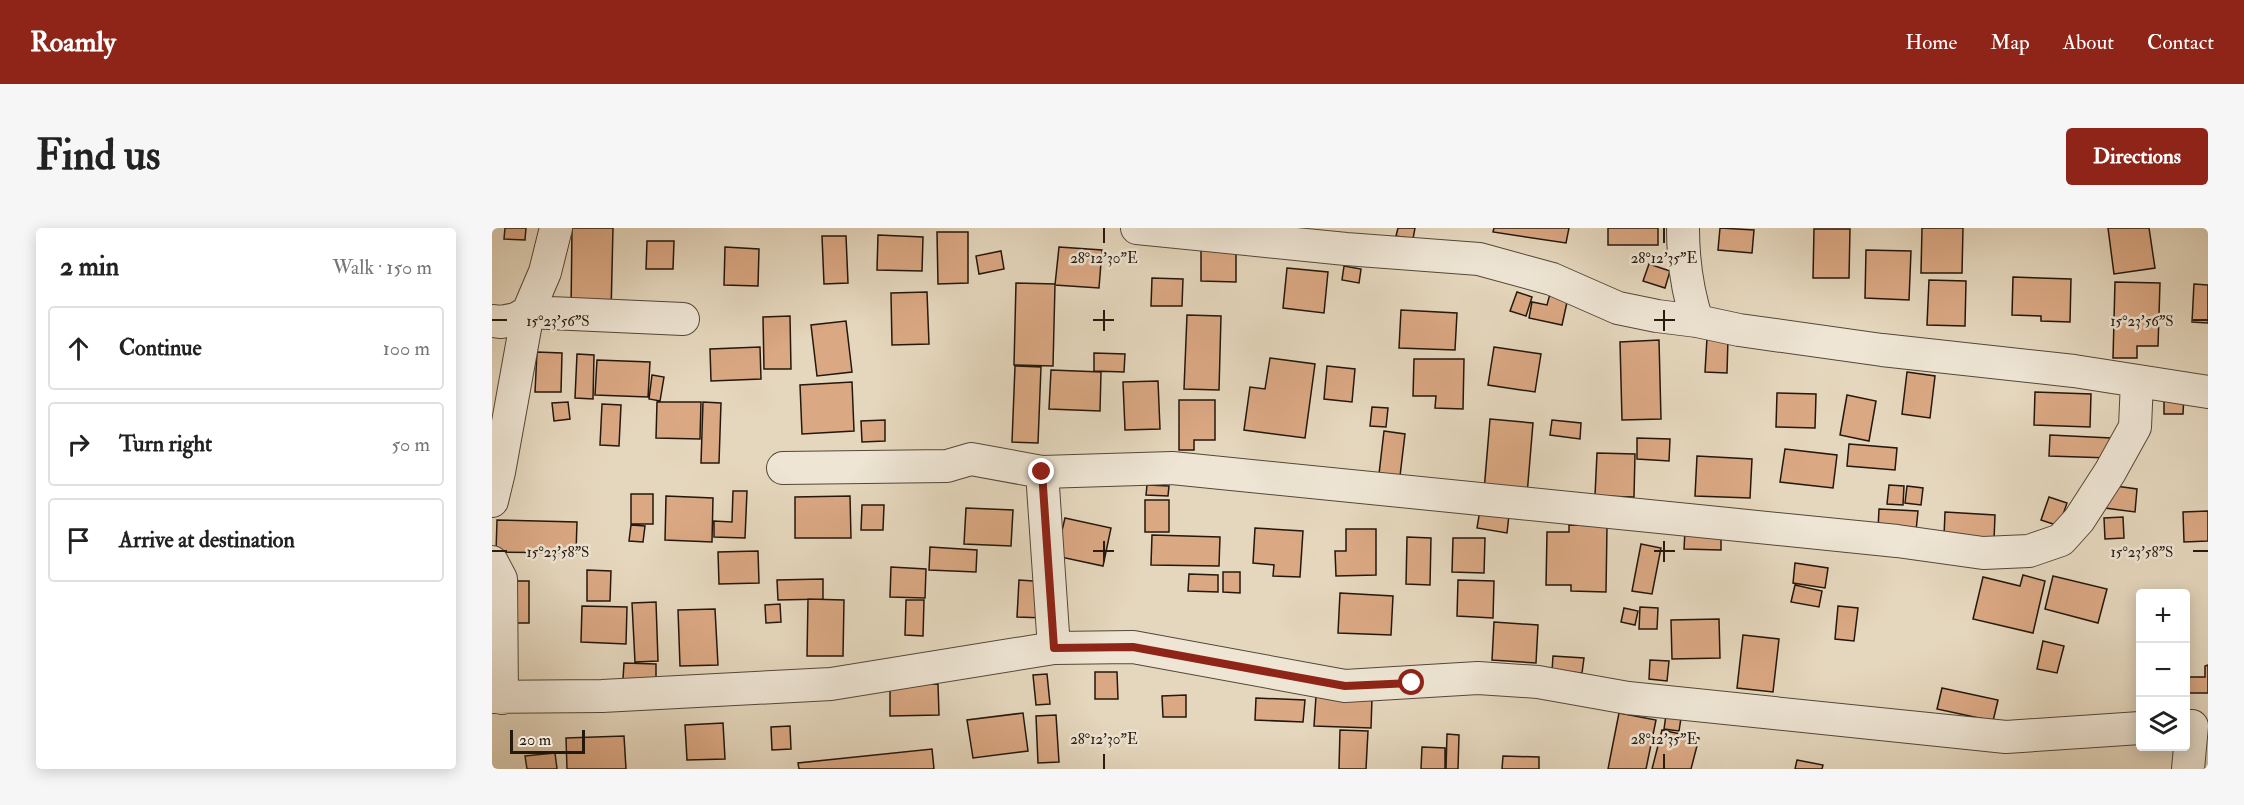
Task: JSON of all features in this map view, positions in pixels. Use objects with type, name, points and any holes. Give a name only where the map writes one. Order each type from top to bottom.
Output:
[{"type":"street","points":[[492,501],[528,312],[545,272],[556,228]]},
{"type":"street","points":[[1137,228],[1346,249],[1479,259],[1552,279],[1618,308],[1658,316],[1882,350],[2074,371],[2208,392]]},
{"type":"street","points":[[1683,228],[1683,259],[1688,294],[1697,321]]},
{"type":"street","points":[[492,321],[516,319],[528,312],[683,319]]},
{"type":"street","points":[[783,468],[947,466],[971,459],[1042,472],[1172,468],[1897,541],[1983,553],[2029,551],[2061,540],[2079,520],[2110,472],[2135,427],[2137,381]]},
{"type":"street","points":[[1042,472],[1054,648]]},
{"type":"street","points":[[492,562],[501,579],[497,697],[602,696],[831,684],[1054,648],[1133,647],[1345,686],[1478,678],[1538,682],[1628,698],[2006,738],[2136,728]]},
{"type":"street","points":[[2188,769],[2195,724]]},
{"type":"building","points":[[505,228],[526,228],[525,240],[504,239]]},
{"type":"building","points":[[572,228],[613,228],[611,313],[571,312]]},
{"type":"building","points":[[1398,228],[1415,228],[1413,239],[1396,236]]},
{"type":"building","points":[[1494,228],[1569,228],[1566,243],[1493,232]]},
{"type":"building","points":[[1608,228],[1658,228],[1658,245],[1608,245]]},
{"type":"building","points":[[1720,228],[1754,230],[1752,253],[1718,250]]},
{"type":"building","points":[[1922,228],[1963,228],[1962,273],[1921,273]]},
{"type":"building","points":[[2108,228],[2149,228],[2155,268],[2114,274]]},
{"type":"building","points":[[1814,229],[1850,229],[1849,278],[1813,278]]},
{"type":"building","points":[[937,232],[968,232],[968,283],[938,284]]},
{"type":"building","points":[[878,235],[923,237],[922,271],[877,270]]},
{"type":"building","points":[[822,236],[846,236],[848,283],[824,284]]},
{"type":"building","points":[[647,241],[674,241],[673,269],[646,269]]},
{"type":"building","points":[[725,247],[759,249],[758,286],[724,285]]},
{"type":"building","points":[[1059,247],[1102,250],[1099,288],[1055,285]]},
{"type":"building","points":[[1201,249],[1236,250],[1236,282],[1201,281]]},
{"type":"building","points":[[1866,250],[1911,251],[1909,300],[1865,298]]},
{"type":"building","points":[[1001,251],[1004,269],[979,274],[976,256]]},
{"type":"building","points":[[1649,264],[1670,271],[1665,288],[1643,281]]},
{"type":"building","points":[[1344,266],[1361,269],[1359,283],[1342,280]]},
{"type":"building","points":[[1287,268],[1328,272],[1324,313],[1283,308]]},
{"type":"building","points":[[2013,277],[2071,279],[2070,322],[2041,321],[2041,316],[2012,315]]},
{"type":"building","points":[[1152,278],[1183,279],[1182,306],[1151,306]]},
{"type":"building","points":[[1929,280],[1966,281],[1965,326],[1927,325]]},
{"type":"building","points":[[2115,282],[2160,283],[2158,346],[2137,346],[2137,358],[2113,358]]},
{"type":"building","points":[[1016,283],[1055,284],[1053,366],[1014,365]]},
{"type":"building","points":[[2194,284],[2208,285],[2208,323],[2192,322]]},
{"type":"building","points":[[1551,290],[1569,293],[1562,325],[1529,318],[1532,302],[1547,305]]},
{"type":"building","points":[[927,292],[929,344],[892,345],[891,293]]},
{"type":"building","points":[[1517,292],[1532,297],[1526,316],[1510,311]]},
{"type":"building","points":[[1401,310],[1457,313],[1455,350],[1399,348]]},
{"type":"building","points":[[1187,315],[1221,316],[1219,390],[1184,389]]},
{"type":"building","points":[[790,316],[791,369],[764,369],[763,317]]},
{"type":"building","points":[[846,321],[852,372],[817,376],[811,325]]},
{"type":"building","points":[[1707,338],[1728,338],[1727,373],[1705,372]]},
{"type":"building","points":[[1659,340],[1661,419],[1622,420],[1620,342]]},
{"type":"building","points":[[760,347],[761,379],[711,381],[710,349]]},
{"type":"building","points":[[1494,347],[1541,354],[1535,392],[1488,385]]},
{"type":"building","points":[[537,352],[562,353],[561,392],[535,392]]},
{"type":"building","points":[[1094,353],[1125,354],[1124,372],[1094,371]]},
{"type":"building","points":[[577,354],[594,355],[593,399],[575,398]]},
{"type":"building","points":[[1270,358],[1315,364],[1305,438],[1244,430],[1250,387],[1265,389]]},
{"type":"building","points":[[1414,359],[1464,359],[1463,409],[1435,408],[1436,396],[1413,396]]},
{"type":"building","points":[[597,360],[650,362],[648,397],[595,395]]},
{"type":"building","points":[[1015,366],[1041,367],[1038,443],[1012,442]]},
{"type":"building","points":[[1327,366],[1355,369],[1352,402],[1324,399]]},
{"type":"building","points":[[1051,370],[1101,372],[1100,411],[1049,409]]},
{"type":"building","points":[[1907,372],[1935,376],[1930,418],[1902,414]]},
{"type":"building","points":[[652,375],[664,377],[660,401],[649,399]]},
{"type":"building","points":[[1158,381],[1160,429],[1125,430],[1123,382]]},
{"type":"building","points":[[852,382],[854,431],[802,434],[800,385]]},
{"type":"building","points":[[2035,392],[2091,394],[2090,427],[2034,425]]},
{"type":"building","points":[[1777,393],[1816,394],[1815,428],[1776,427]]},
{"type":"building","points":[[2164,393],[2184,394],[2183,414],[2164,414]]},
{"type":"building","points":[[1847,395],[1876,401],[1869,441],[1840,435]]},
{"type":"building","points":[[1179,400],[1215,400],[1215,440],[1194,440],[1194,450],[1179,450]]},
{"type":"building","points":[[568,402],[570,419],[554,421],[552,403]]},
{"type":"building","points":[[657,402],[701,402],[700,439],[656,438]]},
{"type":"building","points":[[703,402],[721,403],[719,463],[701,463]]},
{"type":"building","points":[[602,404],[621,405],[619,446],[600,445]]},
{"type":"building","points":[[1372,407],[1388,408],[1386,427],[1370,426]]},
{"type":"building","points":[[1490,419],[1533,423],[1527,495],[1484,491]]},
{"type":"building","points":[[885,420],[885,441],[862,442],[861,421]]},
{"type":"building","points":[[1552,420],[1581,423],[1580,439],[1550,435]]},
{"type":"building","points":[[1384,431],[1405,434],[1400,476],[1379,474]]},
{"type":"building","points":[[2050,435],[2111,438],[2110,458],[2049,456]]},
{"type":"building","points":[[1637,438],[1670,439],[1669,461],[1637,459]]},
{"type":"building","points":[[1849,444],[1897,448],[1895,470],[1847,466]]},
{"type":"building","points":[[1785,449],[1837,455],[1833,488],[1780,482]]},
{"type":"building","points":[[1597,453],[1635,454],[1634,497],[1595,496]]},
{"type":"building","points":[[1697,456],[1752,459],[1750,498],[1695,496]]},
{"type":"building","points":[[1147,485],[1169,486],[1168,496],[1146,495]]},
{"type":"building","points":[[1889,485],[1904,486],[1903,505],[1887,504]]},
{"type":"building","points":[[2108,485],[2137,489],[2135,512],[2105,508]]},
{"type":"building","points":[[1907,486],[1923,488],[1921,505],[1905,503]]},
{"type":"building","points":[[733,491],[747,491],[745,538],[714,537],[714,521],[732,522]]},
{"type":"building","points":[[631,494],[653,494],[653,524],[631,524]]},
{"type":"building","points":[[666,496],[713,498],[712,542],[665,540]]},
{"type":"building","points":[[850,496],[851,538],[795,538],[795,497]]},
{"type":"building","points":[[2049,497],[2067,503],[2059,526],[2041,520]]},
{"type":"building","points":[[1145,500],[1169,500],[1169,532],[1145,532]]},
{"type":"building","points":[[862,505],[884,505],[883,530],[861,530]]},
{"type":"building","points":[[966,508],[1013,510],[1011,546],[964,544]]},
{"type":"building","points":[[1879,509],[1918,511],[1916,531],[1878,529]]},
{"type":"building","points":[[1480,510],[1509,515],[1507,533],[1477,528]]},
{"type":"building","points":[[2208,511],[2208,541],[2184,542],[2183,512]]},
{"type":"building","points":[[1945,512],[1995,515],[1994,540],[1944,536]]},
{"type":"building","points":[[2123,517],[2124,538],[2105,539],[2104,518]]},
{"type":"building","points":[[1065,518],[1111,528],[1103,566],[1056,556]]},
{"type":"building","points":[[497,520],[577,522],[576,553],[496,552]]},
{"type":"building","points":[[631,525],[645,526],[643,542],[629,541]]},
{"type":"building","points":[[1569,525],[1607,526],[1606,592],[1571,591],[1571,585],[1546,585],[1547,532],[1569,532]]},
{"type":"building","points":[[1255,528],[1303,531],[1300,577],[1273,576],[1274,565],[1253,563]]},
{"type":"building","points":[[1346,529],[1376,529],[1376,575],[1336,576],[1335,551],[1346,551]]},
{"type":"building","points":[[1685,531],[1721,532],[1721,550],[1684,549]]},
{"type":"building","points":[[1152,535],[1220,537],[1219,566],[1151,565]]},
{"type":"building","points":[[1407,537],[1431,538],[1430,585],[1406,584]]},
{"type":"building","points":[[1453,538],[1485,538],[1484,573],[1452,572]]},
{"type":"building","points":[[1641,544],[1661,548],[1652,594],[1632,591]]},
{"type":"building","points":[[930,547],[977,550],[976,572],[929,570]]},
{"type":"building","points":[[758,551],[759,583],[719,584],[718,552]]},
{"type":"building","points":[[1795,563],[1828,568],[1825,588],[1793,583]]},
{"type":"building","points":[[891,567],[926,569],[925,598],[890,597]]},
{"type":"building","points":[[587,570],[611,571],[610,601],[587,601]]},
{"type":"building","points":[[1223,572],[1240,572],[1240,593],[1223,592]]},
{"type":"building","points":[[1189,574],[1218,575],[1218,592],[1188,591]]},
{"type":"building","points":[[2023,575],[2045,581],[2033,633],[1973,619],[1983,577],[2020,586]]},
{"type":"building","points":[[2053,576],[2107,589],[2098,623],[2045,609]]},
{"type":"building","points":[[823,579],[823,599],[778,600],[777,580]]},
{"type":"building","points":[[1019,580],[1047,582],[1046,618],[1017,617]]},
{"type":"building","points":[[1458,580],[1494,581],[1493,618],[1457,616]]},
{"type":"building","points":[[505,581],[529,581],[529,623],[505,623]]},
{"type":"building","points":[[1795,585],[1822,591],[1819,607],[1791,602]]},
{"type":"building","points":[[1340,593],[1393,596],[1391,635],[1338,633]]},
{"type":"building","points":[[808,599],[844,600],[843,656],[807,656]]},
{"type":"building","points":[[906,600],[924,600],[923,636],[905,635]]},
{"type":"building","points":[[656,602],[658,661],[635,662],[632,603]]},
{"type":"building","points":[[780,604],[781,622],[766,623],[765,605]]},
{"type":"building","points":[[582,606],[627,607],[626,644],[581,642]]},
{"type":"building","points":[[1838,606],[1858,608],[1854,641],[1835,639]]},
{"type":"building","points":[[1640,607],[1658,608],[1657,629],[1639,629]]},
{"type":"building","points":[[1624,608],[1638,611],[1635,625],[1621,622]]},
{"type":"building","points":[[715,609],[718,665],[680,666],[678,610]]},
{"type":"building","points":[[1719,619],[1720,658],[1672,659],[1671,620]]},
{"type":"building","points":[[1494,622],[1538,625],[1536,663],[1492,660]]},
{"type":"building","points":[[1743,635],[1779,639],[1773,692],[1737,688]]},
{"type":"building","points":[[2043,641],[2064,646],[2057,673],[2037,669]]},
{"type":"building","points":[[1553,656],[1584,658],[1582,673],[1552,671]]},
{"type":"building","points":[[1650,660],[1669,661],[1667,681],[1649,679]]},
{"type":"building","points":[[624,663],[656,664],[656,681],[623,679]]},
{"type":"building","points":[[2208,665],[2208,693],[2190,693],[2190,677],[2205,677],[2205,666]]},
{"type":"building","points":[[1095,672],[1117,672],[1118,699],[1095,699]]},
{"type":"building","points":[[1047,674],[1050,704],[1036,705],[1033,675]]},
{"type":"building","points":[[938,684],[939,715],[890,716],[890,685]]},
{"type":"building","points":[[1942,688],[1998,700],[1993,721],[1937,709]]},
{"type":"building","points":[[1186,695],[1186,717],[1163,717],[1162,696]]},
{"type":"building","points":[[1316,696],[1372,698],[1371,728],[1314,726]]},
{"type":"building","points":[[1256,698],[1305,700],[1303,722],[1255,720]]},
{"type":"building","points":[[1023,713],[1028,751],[973,758],[967,720]]},
{"type":"building","points":[[1619,713],[1656,720],[1646,769],[1608,769]]},
{"type":"building","points":[[1056,715],[1059,762],[1038,763],[1036,716]]},
{"type":"building","points":[[1666,715],[1681,718],[1679,731],[1664,729]]},
{"type":"building","points":[[723,723],[725,759],[687,760],[685,725]]},
{"type":"building","points":[[790,726],[791,749],[772,750],[771,727]]},
{"type":"building","points":[[1340,730],[1368,731],[1366,769],[1339,769]]},
{"type":"building","points":[[1662,730],[1699,738],[1691,769],[1652,769]]},
{"type":"building","points":[[1447,734],[1459,735],[1458,769],[1446,769]]},
{"type":"building","points":[[624,736],[626,769],[567,769],[566,738]]},
{"type":"building","points":[[1422,747],[1445,748],[1445,769],[1421,769]]},
{"type":"building","points":[[932,749],[934,769],[799,769],[798,763]]},
{"type":"building","points":[[555,753],[557,769],[527,769],[525,756]]},
{"type":"building","points":[[1503,756],[1539,757],[1539,769],[1502,769]]},
{"type":"building","points":[[1797,760],[1823,765],[1822,769],[1795,769]]},
{"type":"route","points":[[1042,472],[1054,648],[1133,647],[1345,686],[1412,683]]}]
